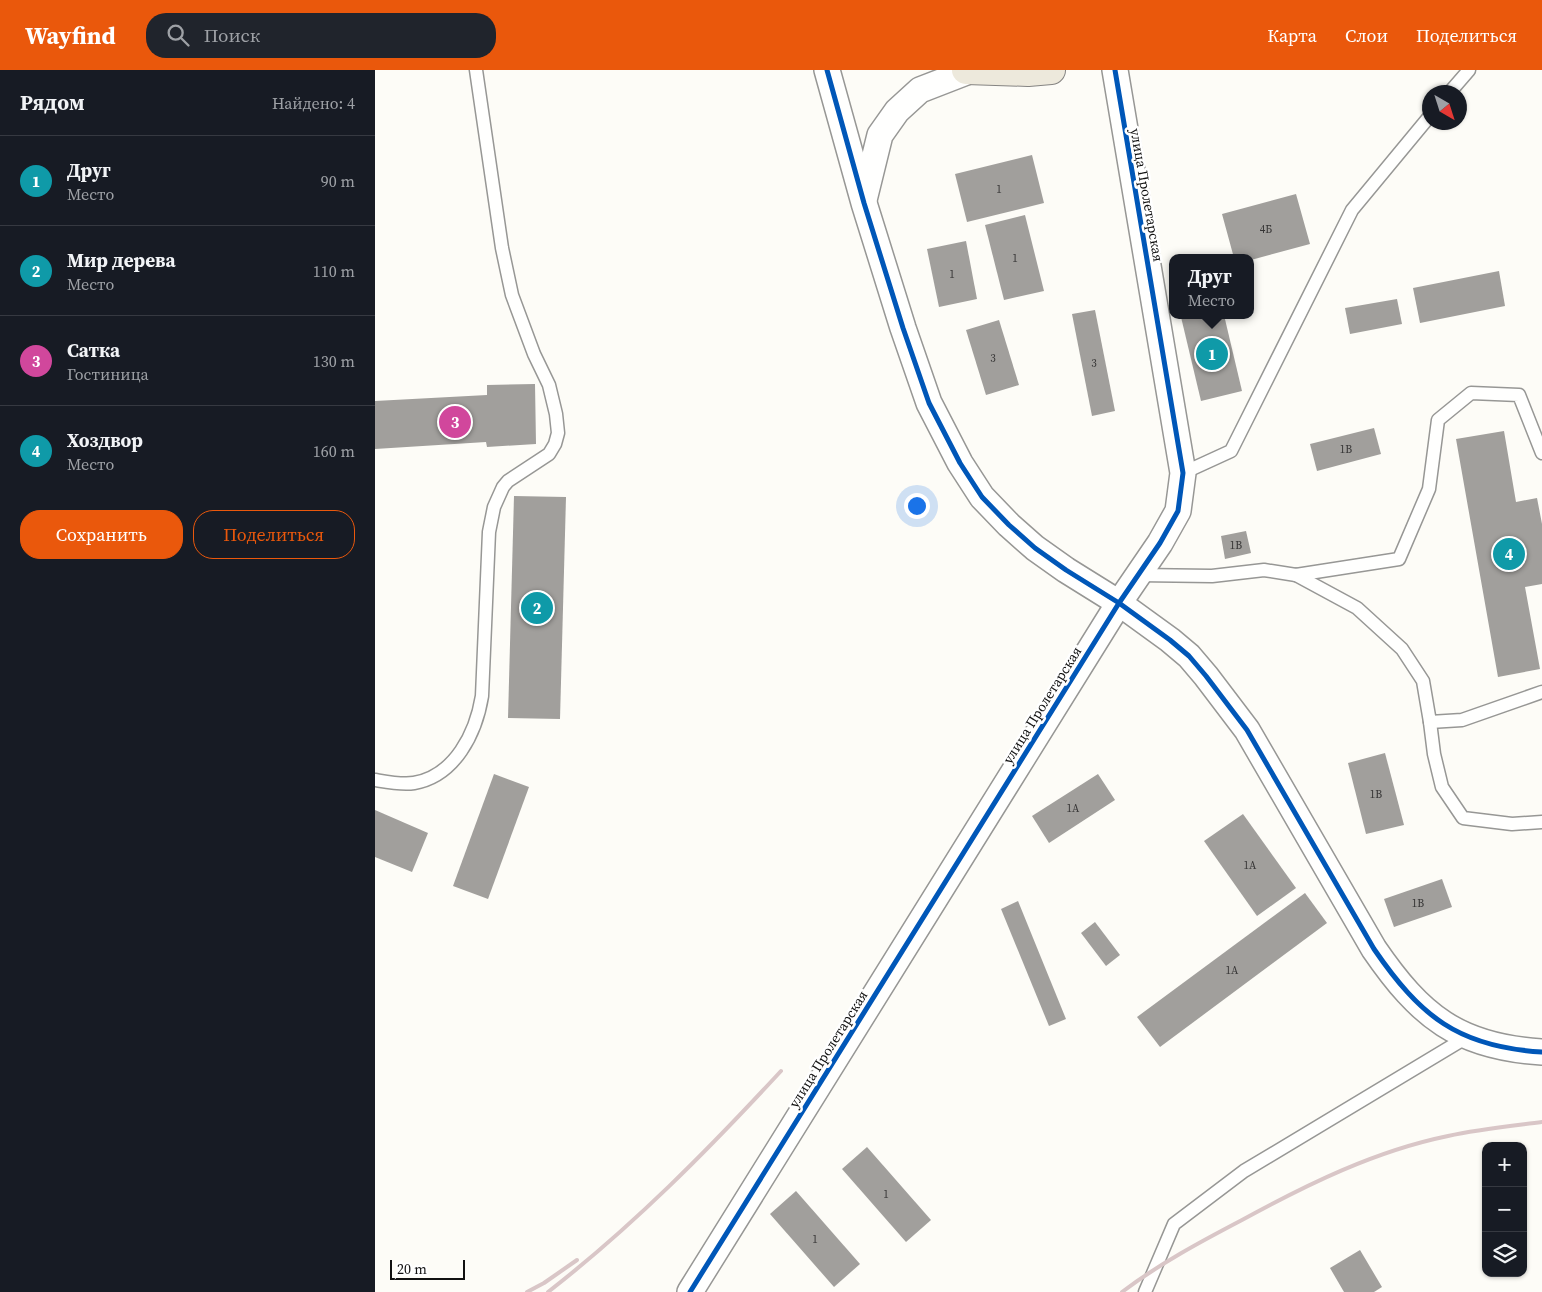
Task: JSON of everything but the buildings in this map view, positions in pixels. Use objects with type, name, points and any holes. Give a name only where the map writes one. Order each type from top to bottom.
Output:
[{"type":"main road","points":[[968,70],[1029,72],[1051,70]]},
{"type":"street","points":[[827,70],[864,203],[903,328],[929,403],[960,463],[982,497],[1035,548],[1119,603],[1189,656],[1207,676],[1247,730],[1374,949],[1389,972],[1417,1003],[1443,1024],[1467,1037],[1491,1046],[1519,1051],[1542,1052]]},
{"type":"street","points":[[864,203],[880,135],[897,111],[920,90],[968,70]]},
{"type":"street","name":"улица Пролетарская","points":[[690,1292],[1119,603],[1160,543],[1178,511],[1183,473],[1115,70]]},
{"type":"lane","points":[[375,780],[414,783],[429,778],[443,770],[454,760],[473,731],[479,714],[482,696],[489,532],[494,506],[498,495],[508,481],[549,454],[555,444],[558,433],[556,414],[549,385],[534,354],[512,295],[501,238],[476,70]]},
{"type":"lane","points":[[1456,85],[1469,70]]},
{"type":"lane","points":[[1183,473],[1231,451],[1352,210],[1422,126]]},
{"type":"lane","points":[[1138,576],[1212,576],[1264,570],[1296,575],[1399,559],[1429,489],[1438,420],[1471,393],[1519,394],[1542,453]]},
{"type":"lane","points":[[1296,575],[1357,608],[1402,648],[1423,681],[1434,754],[1443,787],[1463,818],[1512,824],[1542,822]]},
{"type":"lane","points":[[1430,722],[1462,720],[1542,692]]},
{"type":"lane","points":[[1145,1292],[1174,1224],[1244,1171],[1467,1037]]},
{"type":"railway","points":[[548,1292],[640,1214],[726,1130],[781,1071]]},
{"type":"railway","points":[[1122,1292],[1165,1263],[1211,1237],[1342,1170],[1421,1142],[1483,1130],[1542,1122]]},
{"type":"railway","points":[[527,1292],[544,1283],[577,1260]]},
{"type":"cycle path","points":[[827,70],[864,203],[903,328],[929,403],[960,463],[982,497],[1035,548],[1119,603],[1189,656],[1247,730],[1374,949],[1408,993],[1425,1010],[1444,1024],[1464,1035],[1513,1049],[1542,1052]]},
{"type":"cycle path","points":[[690,1292],[1119,603],[1160,543],[1178,511],[1183,473],[1115,70]]},
{"type":"place","name":"Друг","points":[[1212,354]]},
{"type":"place","name":"Сатка","points":[[455,422]]},
{"type":"place","name":"Хоздвор","points":[[1509,554]]},
{"type":"place","name":"Мир дерева","points":[[537,608]]}]
